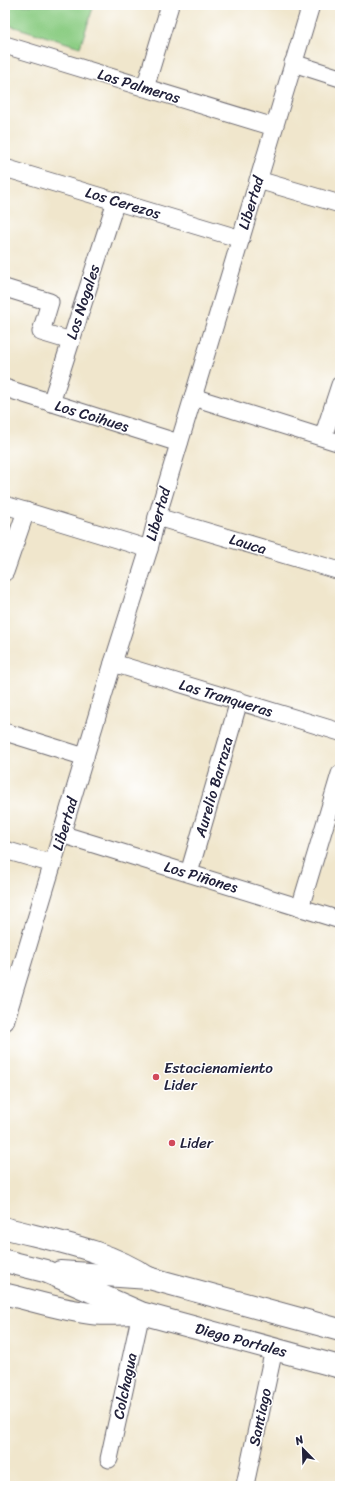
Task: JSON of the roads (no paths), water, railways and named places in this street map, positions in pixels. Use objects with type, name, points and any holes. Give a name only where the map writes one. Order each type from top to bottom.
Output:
[{"type":"main road","name":"Diego Portales","points":[[5,1260],[45,1271],[141,1313],[340,1368]]},
{"type":"main road","name":"Diego Portales","points":[[45,1271],[149,1278],[340,1330]]},
{"type":"street","points":[[145,88],[170,5]]},
{"type":"street","name":"Libertad","points":[[5,1022],[113,663],[149,549],[179,443],[311,5]]},
{"type":"street","name":"Las Palmeras","points":[[5,45],[274,127]]},
{"type":"street","points":[[293,64],[340,78]]},
{"type":"street","name":"Los Cerezos","points":[[5,168],[241,239]]},
{"type":"street","points":[[258,180],[340,204]]},
{"type":"street","name":"Los Nogales","points":[[51,403],[116,201]]},
{"type":"street","points":[[5,288],[50,302],[41,332],[71,340]]},
{"type":"street","points":[[323,437],[340,385]]},
{"type":"street","name":"Los Coihues","points":[[5,388],[179,443]]},
{"type":"street","points":[[193,397],[340,442]]},
{"type":"street","points":[[5,505],[149,549]]},
{"type":"street","points":[[5,572],[26,512]]},
{"type":"street","name":"Lauca","points":[[157,517],[340,571]]},
{"type":"street","name":"Las Tranqueras","points":[[113,663],[340,732]]},
{"type":"street","name":"Aurelio Barraza","points":[[189,873],[239,702]]},
{"type":"street","points":[[5,732],[85,757]]},
{"type":"street","points":[[300,908],[340,774]]},
{"type":"street","name":"Los Piñones","points":[[62,834],[340,920]]},
{"type":"street","points":[[5,850],[53,864]]},
{"type":"street","name":"Diego Portales","points":[[5,1228],[102,1253],[135,1269],[149,1278]]},
{"type":"street","name":"Diego Portales","points":[[5,1294],[95,1314],[116,1315],[141,1313]]},
{"type":"street","name":"Colchagua","points":[[109,1459],[141,1313]]},
{"type":"street","name":"Santiago","points":[[245,1485],[274,1349]]},
{"type":"place","name":"Estacienamiento Lider","points":[[156,1077]]},
{"type":"place","name":"Lider","points":[[172,1143]]}]
